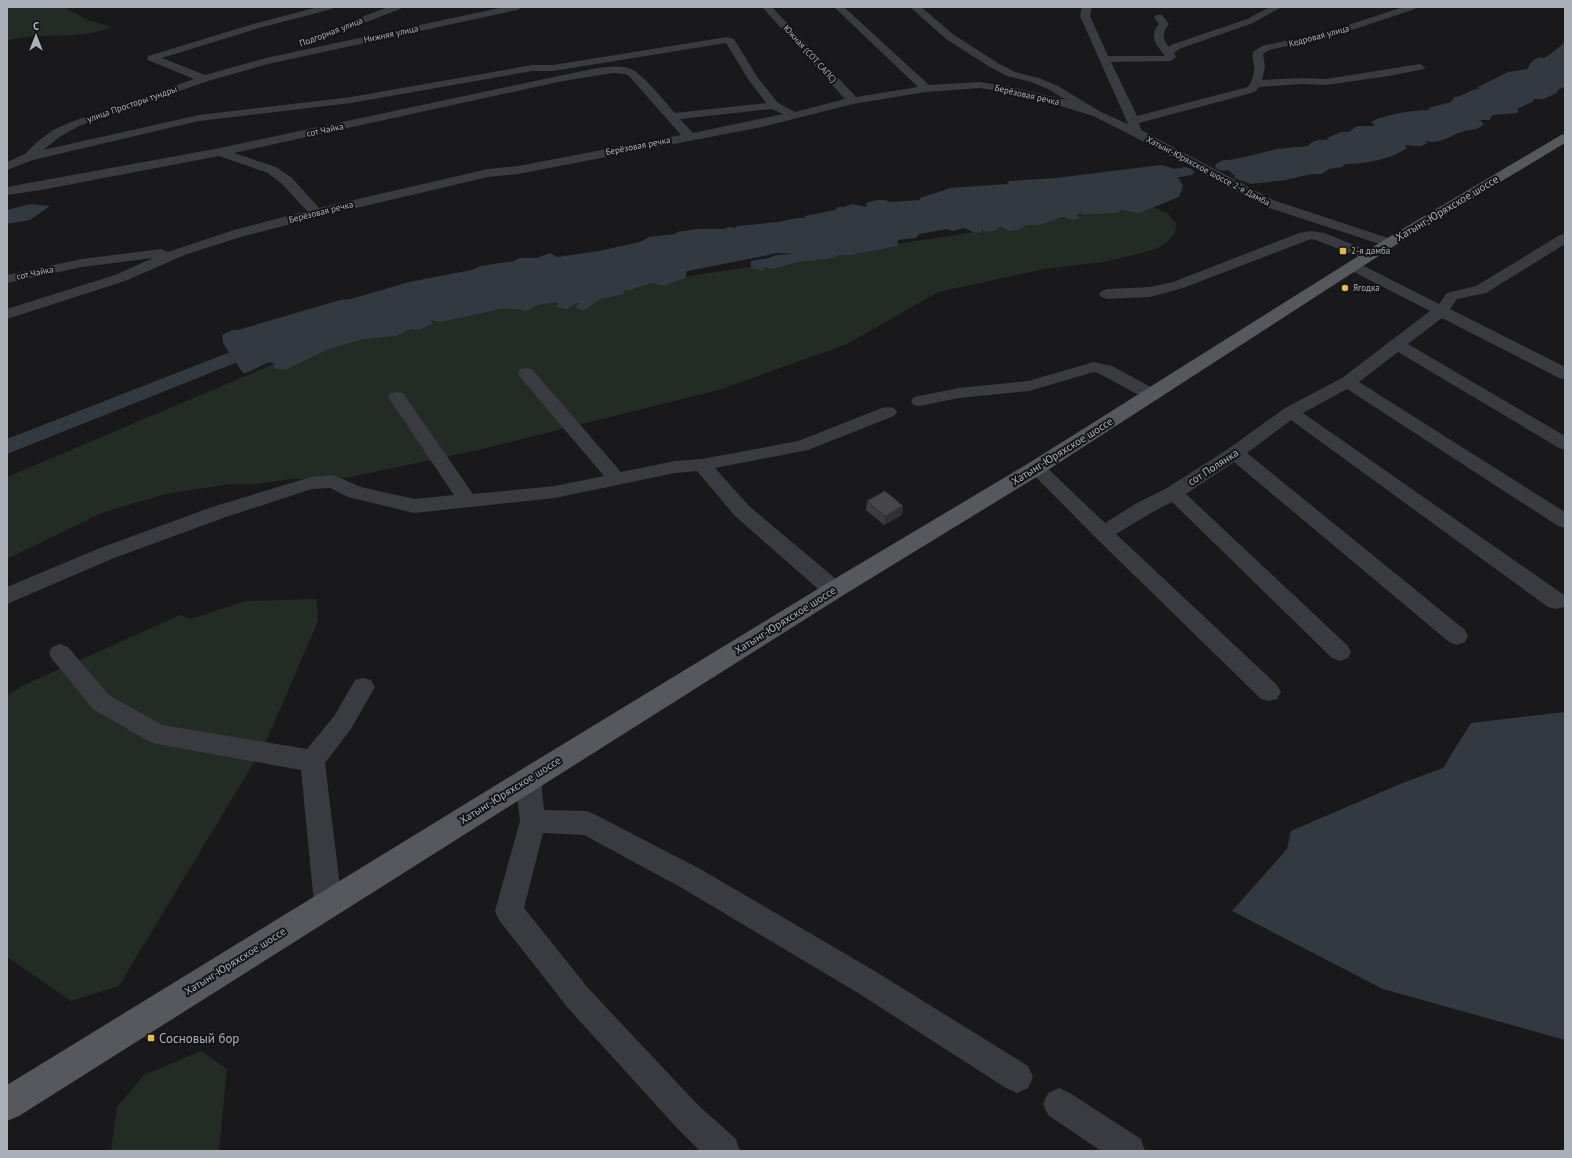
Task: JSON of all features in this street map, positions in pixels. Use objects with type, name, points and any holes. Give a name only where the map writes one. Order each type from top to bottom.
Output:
[{"type":"main road","name":"Хатынг-Юряхское шоссе","points":[[7,1104],[528,779],[834,590],[1036,468],[1370,255],[1565,138]]},
{"type":"street","points":[[204,79],[152,58],[256,26],[329,7]]},
{"type":"street","name":"Подгорная улица","points":[[266,61],[288,49],[397,7]]},
{"type":"street","name":"Нижняя улица","points":[[266,61],[517,7]]},
{"type":"street","name":"Южная (СОТ САПС)","points":[[766,7],[853,101]]},
{"type":"street","points":[[839,7],[926,89]]},
{"type":"street","points":[[915,7],[950,37],[994,65],[1011,74],[1050,86],[1097,114]]},
{"type":"street","points":[[1087,7],[1085,16],[1134,126],[1244,92],[1252,89],[1256,84],[1302,81],[1326,82],[1420,67]]},
{"type":"street","points":[[1169,53],[1175,47],[1250,20],[1276,7]]},
{"type":"street","name":"Кедровая улица","points":[[1256,84],[1260,67],[1256,56],[1258,52],[1266,48],[1330,34],[1412,7]]},
{"type":"street","points":[[1105,59],[1161,60],[1171,57],[1159,43],[1159,30],[1164,24],[1159,17]]},
{"type":"street","points":[[29,157],[199,118],[351,100],[532,68],[553,68],[728,40],[753,80],[774,105],[794,116]]},
{"type":"street","name":"улица Просторы тундры","points":[[7,166],[29,157],[41,144],[57,133],[75,124],[204,79],[266,61]]},
{"type":"street","points":[[553,68],[563,78]]},
{"type":"street","name":"сот Чайка","points":[[7,191],[41,186],[220,152],[563,78],[622,70],[633,74],[689,136]]},
{"type":"street","name":"Берёзовая речка","points":[[182,251],[239,233],[316,213],[488,173],[518,170],[794,116],[853,101],[926,89],[980,85],[1011,90],[1061,102],[1097,114]]},
{"type":"street","points":[[672,117],[774,105]]},
{"type":"street","name":"Хатынг-Юряхское шоссе 2-я Дамба","points":[[1097,114],[1134,126],[1268,203],[1370,255]]},
{"type":"street","points":[[220,152],[272,170],[287,181],[316,213]]},
{"type":"street","points":[[1107,294],[1150,292],[1178,285],[1304,236],[1320,236],[1370,255],[1442,310],[1565,374]]},
{"type":"street","name":"сот Полянка","points":[[1103,533],[1144,508],[1174,493],[1234,453],[1290,412],[1348,382],[1442,310],[1452,296],[1481,290],[1565,238]]},
{"type":"street","points":[[7,314],[120,278],[182,251]]},
{"type":"street","name":"сот Чайка","points":[[7,279],[82,263],[182,251]]},
{"type":"street","points":[[1397,344],[1565,444]]},
{"type":"street","points":[[920,401],[959,393],[1029,386],[1094,367],[1106,370],[1152,395]]},
{"type":"street","points":[[526,374],[617,478]]},
{"type":"street","points":[[1348,382],[1565,521]]},
{"type":"street","points":[[397,397],[468,501]]},
{"type":"street","points":[[7,596],[107,553],[219,512],[311,483],[333,480],[355,492],[414,506],[555,492],[675,467],[702,465],[802,446],[888,412]]},
{"type":"street","points":[[1290,412],[1556,601]]},
{"type":"street","points":[[1234,453],[1458,636]]},
{"type":"street","points":[[702,465],[742,511],[834,590]]},
{"type":"street","points":[[1036,468],[1268,692]]},
{"type":"street","points":[[1174,493],[1340,652]]},
{"type":"street","points":[[60,653],[101,702],[157,734],[312,761]]},
{"type":"street","points":[[328,903],[312,761],[343,722],[363,687]]},
{"type":"street","points":[[528,779],[533,821],[509,911],[578,998],[687,1116],[724,1151]]},
{"type":"street","points":[[533,821],[587,823],[692,879],[868,983],[1017,1077]]},
{"type":"street","points":[[1059,1104],[1129,1151]]},
{"type":"shaded area","points":[[7,7],[67,7],[67,9],[88,20],[112,27],[87,34],[20,38],[7,41]]},
{"type":"shaded area","points":[[1565,42],[1565,87],[1559,89],[1557,93],[1544,99],[1533,99],[1534,101],[1517,109],[1519,111],[1517,113],[1493,115],[1489,120],[1480,120],[1484,124],[1477,129],[1464,131],[1441,141],[1425,141],[1427,143],[1421,146],[1405,145],[1407,148],[1386,158],[1361,163],[1346,164],[1342,167],[1329,169],[1322,174],[1311,174],[1286,180],[1251,184],[1234,178],[1235,176],[1228,170],[1233,167],[1220,162],[1223,160],[1232,160],[1277,149],[1308,146],[1317,140],[1328,140],[1327,138],[1341,132],[1349,132],[1357,126],[1375,126],[1371,122],[1376,119],[1407,112],[1429,110],[1429,108],[1451,102],[1454,97],[1479,89],[1478,87],[1508,72],[1527,69],[1534,60],[1544,58]]},
{"type":"shaded area","points":[[1161,165],[1172,168],[1183,186],[1179,197],[1139,213],[1122,210],[1116,213],[1086,215],[1077,214],[1080,218],[1073,220],[1063,217],[1039,225],[1027,225],[1019,230],[1009,231],[1000,227],[991,232],[981,230],[981,232],[976,233],[964,228],[952,231],[947,229],[919,234],[916,238],[898,240],[897,246],[854,255],[839,255],[834,258],[798,262],[772,269],[763,267],[764,271],[751,268],[751,261],[769,258],[776,255],[794,254],[775,253],[687,271],[685,278],[664,286],[652,283],[630,290],[623,290],[624,294],[600,299],[583,311],[575,307],[579,303],[576,303],[567,309],[557,307],[558,302],[538,305],[526,311],[518,309],[500,309],[441,322],[431,320],[433,324],[419,330],[410,329],[396,336],[363,339],[329,349],[285,370],[273,368],[275,364],[269,362],[243,373],[223,343],[222,335],[233,330],[238,330],[340,300],[351,299],[409,282],[472,270],[481,266],[514,261],[519,258],[537,258],[550,253],[557,257],[599,251],[640,242],[649,237],[675,234],[677,232],[697,229],[735,228],[738,226],[805,218],[805,216],[835,210],[838,207],[844,207],[852,204],[867,207],[866,203],[877,200],[885,200],[890,202],[920,200],[920,198],[951,188],[1007,184],[1009,181],[1055,178]]},
{"type":"shaded area","points":[[30,204],[50,206],[30,220],[7,224],[7,210]]},
{"type":"shaded area","points":[[1149,205],[1167,213],[1176,223],[1175,233],[1168,241],[1158,248],[1104,262],[1044,269],[938,292],[847,344],[722,389],[474,451],[345,478],[291,479],[257,484],[230,484],[166,494],[104,512],[7,559],[7,477],[361,327]]},
{"type":"shaded area","points":[[317,599],[318,621],[265,744],[119,986],[71,1001],[7,957],[7,696],[22,686],[180,615],[191,619],[245,601]]},
{"type":"shaded area","points":[[1565,712],[1565,1040],[1383,989],[1232,911],[1287,849],[1291,831],[1400,784],[1443,768],[1471,723]]},
{"type":"shaded area","points":[[201,1051],[227,1069],[219,1151],[111,1151],[117,1107],[144,1075]]},
{"type":"building","points":[[885,491],[903,506],[885,516],[867,501]]},
{"type":"waterway","points":[[1223,166],[1263,159]]},
{"type":"waterway","points":[[1140,179],[1186,172]]},
{"type":"waterway","points":[[7,447],[266,344]]},
{"type":"place","name":"2-я дамба","points":[[1343,251]]},
{"type":"place","name":"Ягодка","points":[[1345,288]]},
{"type":"place","name":"Сосновый бор","points":[[151,1038]]}]
